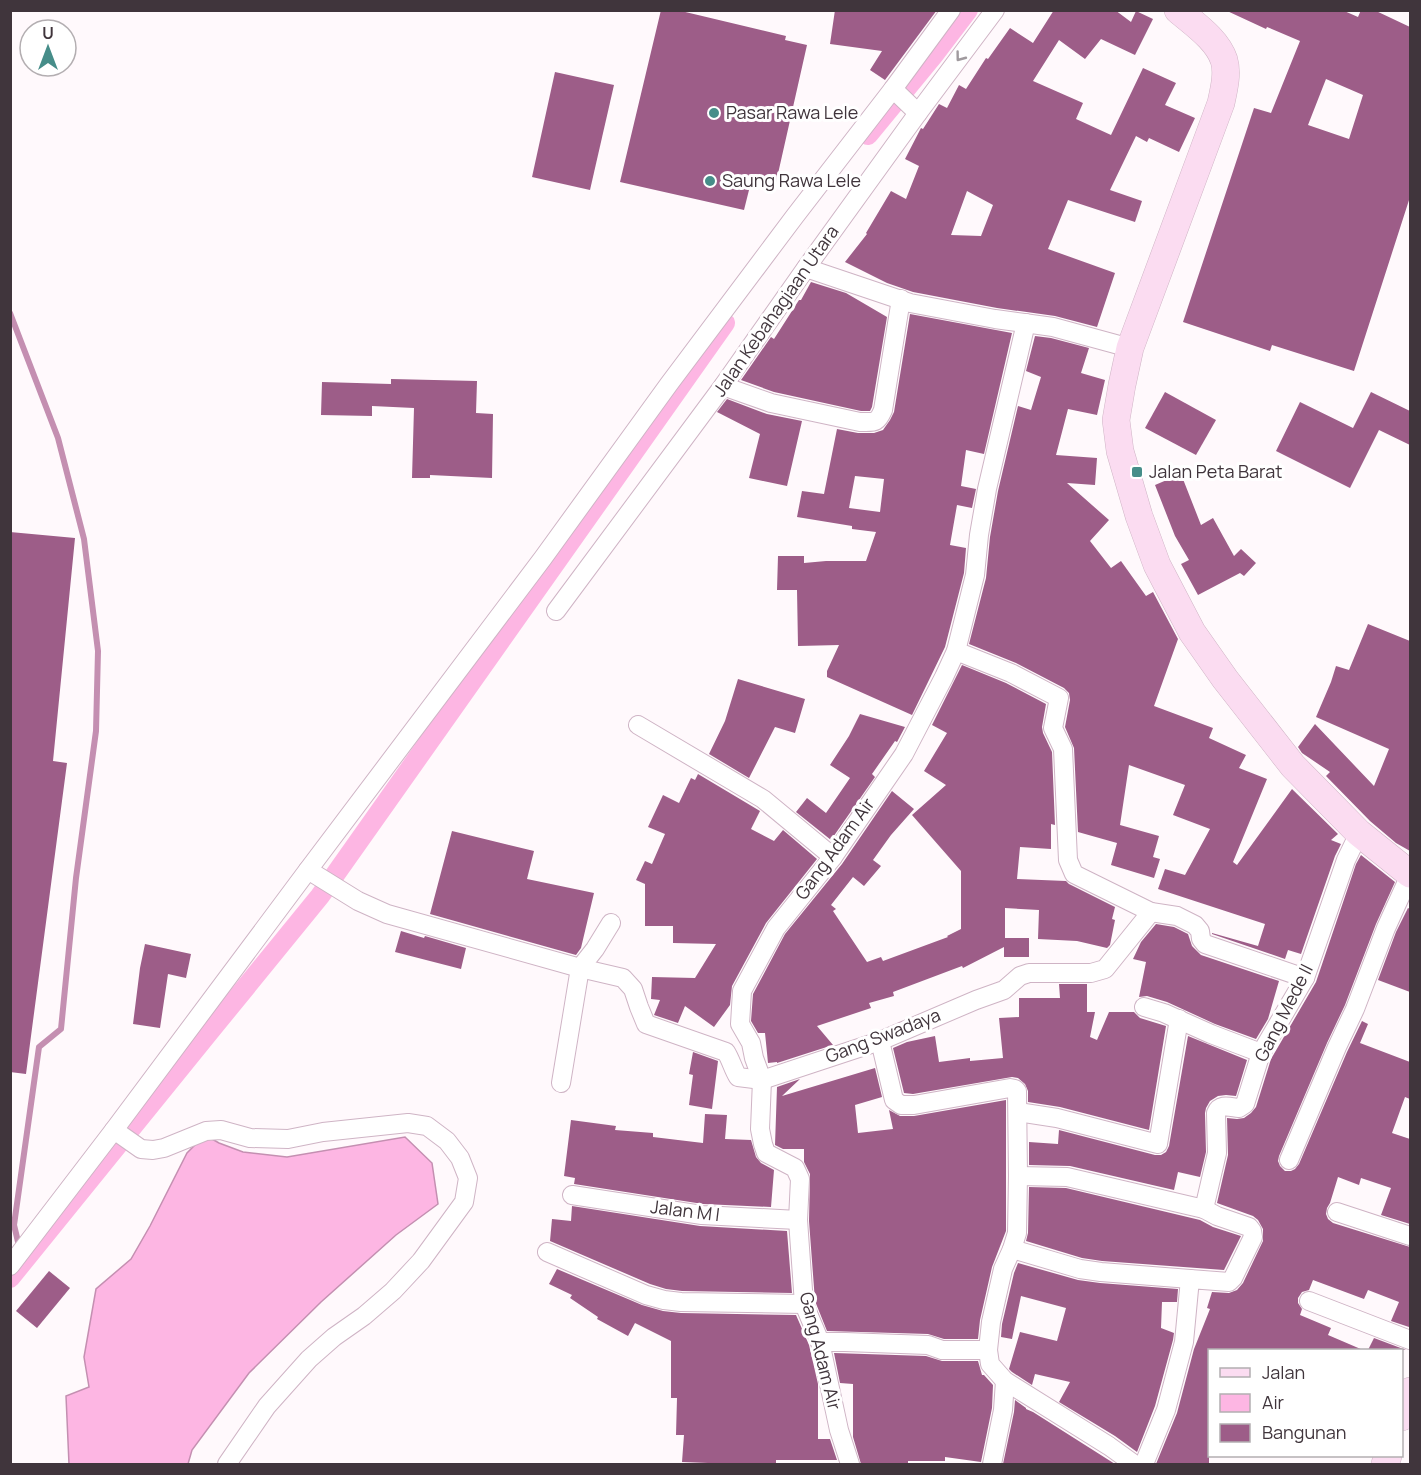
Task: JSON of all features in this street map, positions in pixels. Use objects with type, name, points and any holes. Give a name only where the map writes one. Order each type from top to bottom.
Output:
[{"type":"main road","points":[[1178,10],[1213,42],[1224,60],[1226,84],[1130,348],[1116,420],[1120,451],[1156,566],[1192,632],[1225,679],[1293,766],[1359,833],[1410,875]]},
{"type":"main road","points":[[1403,1411],[1410,1391]]},
{"type":"street","points":[[13,1263],[315,873],[690,356],[795,216],[894,90],[951,10]]},
{"type":"street","name":"Jalan Kebahagiaan Utara","points":[[556,611],[723,386],[916,111],[995,10]]},
{"type":"street","points":[[894,90],[916,111]]},
{"type":"street","points":[[806,268],[910,303],[1053,327],[1130,348]]},
{"type":"street","points":[[723,386],[771,403],[860,422],[875,422],[879,420],[883,410],[901,299]]},
{"type":"street","name":"Gang Adam Air","points":[[850,1464],[839,1430],[820,1342],[804,1304],[798,1220],[800,1179],[795,1168],[766,1154],[760,1129],[762,1080],[751,1043],[740,1024],[742,991],[776,928],[833,856],[904,754],[956,651],[975,575],[987,489],[1026,323]]},
{"type":"street","points":[[956,651],[1011,673],[1059,698],[1053,728],[1063,749],[1068,860],[1074,874],[1151,912],[1177,916],[1195,924],[1205,944],[1305,978]]},
{"type":"street","points":[[638,725],[763,798],[833,856]]},
{"type":"street","name":"Gang Mede II","points":[[1204,1209],[1217,1153],[1216,1113],[1218,1108],[1222,1106],[1239,1108],[1245,1104],[1261,1053],[1305,978],[1346,860],[1359,833]]},
{"type":"street","points":[[315,873],[358,901],[387,914],[623,978],[633,989],[646,1024],[726,1052],[738,1077],[762,1080]]},
{"type":"street","points":[[1289,1160],[1410,875]]},
{"type":"street","name":"Gang Swadaya","points":[[762,1080],[880,1041],[1004,990],[1020,976],[1029,973],[1091,974],[1105,969],[1151,912]]},
{"type":"street","points":[[561,1083],[580,968],[611,923]]},
{"type":"street","points":[[1144,1007],[1261,1053]]},
{"type":"street","points":[[1018,1112],[1057,1118],[1158,1144],[1179,1019]]},
{"type":"street","points":[[880,1041],[894,1100],[901,1106],[1010,1088],[1017,1091],[1017,1233],[1003,1269],[991,1322],[988,1350],[990,1364],[1005,1382],[1134,1464]]},
{"type":"street","points":[[116,1131],[141,1149],[153,1150],[164,1149],[206,1131],[221,1130],[250,1138],[288,1139],[323,1132],[408,1123],[427,1126],[447,1141],[460,1158],[468,1178],[464,1202],[421,1261],[393,1291],[309,1359],[267,1406],[227,1464]]},
{"type":"street","points":[[1012,1249],[1080,1269],[1229,1282],[1253,1237],[1249,1227],[1204,1209],[1067,1177],[1018,1176]]},
{"type":"street","name":"Jalan M I","points":[[572,1195],[702,1215],[798,1220]]},
{"type":"street","points":[[1337,1212],[1410,1236]]},
{"type":"street","points":[[548,1252],[646,1295],[664,1300],[804,1304]]},
{"type":"street","points":[[1144,1464],[1166,1410],[1184,1342],[1190,1280]]},
{"type":"street","points":[[1309,1301],[1410,1340]]},
{"type":"street","points":[[820,1342],[928,1345],[942,1350],[988,1350]]},
{"type":"street","points":[[992,1464],[1003,1410],[1005,1382]]},
{"type":"water","points":[[205,1135],[243,1152],[287,1157],[405,1137],[432,1163],[438,1204],[396,1235],[321,1302],[249,1373],[192,1450],[188,1464],[69,1464],[66,1396],[89,1387],[84,1357],[96,1289],[131,1259],[187,1153]]},
{"type":"building","name":"Pasar Rawa Lele","points":[[661,10],[677,10],[786,36],[785,40],[807,45],[775,187],[751,182],[744,210],[620,182]]},
{"type":"building","points":[[835,10],[937,10],[885,80],[870,70],[882,51],[830,44]]},
{"type":"building","points":[[1054,10],[1115,10],[1131,22],[1136,11],[1153,19],[1135,55],[1101,39],[1085,59],[1059,40],[1033,81],[1083,103],[1076,119],[1111,135],[1143,68],[1176,83],[1165,105],[1195,118],[1179,152],[1149,138],[1147,142],[1136,136],[1110,190],[1142,201],[1135,222],[1068,200],[1048,249],[1115,273],[1097,327],[1055,316],[913,292],[887,283],[845,262],[867,234],[891,191],[906,199],[919,166],[905,159],[921,128],[923,129],[939,104],[947,108],[959,85],[966,89],[986,58],[988,59],[1010,28],[1033,43]],"holes":[[[967,191],[993,205],[981,236],[951,235]]]},
{"type":"building","points":[[1225,10],[1342,10],[1358,17],[1361,10],[1374,10],[1410,27],[1410,197],[1354,371],[1272,345],[1270,351],[1183,322],[1254,108],[1271,113],[1300,41],[1267,27],[1266,29]],"holes":[[[1326,79],[1363,95],[1349,139],[1308,125]]]},
{"type":"building","points":[[555,72],[614,85],[590,190],[532,177]]},
{"type":"building","points":[[811,282],[846,293],[887,317],[870,411],[774,392],[741,380],[771,337],[774,339]]},
{"type":"building","points":[[910,314],[1012,333],[984,454],[966,450],[961,486],[976,489],[972,508],[957,505],[950,545],[966,548],[964,573],[945,647],[912,715],[827,677],[827,671],[839,645],[798,646],[797,590],[777,590],[778,556],[804,556],[804,563],[866,561],[876,532],[797,517],[802,491],[824,494],[837,429],[874,433],[883,430],[894,412]],"holes":[[[855,476],[884,479],[880,512],[849,508]]]},
{"type":"building","points":[[1035,336],[1089,348],[1081,373],[1105,380],[1097,415],[1068,409],[1056,455],[1097,458],[1095,485],[1067,483],[1109,520],[1090,541],[1111,568],[1121,561],[1146,596],[1153,592],[1178,639],[1154,706],[1213,728],[1209,738],[1246,755],[1239,768],[1267,779],[1233,862],[1237,865],[1292,789],[1338,834],[1331,840],[1341,844],[1301,954],[1288,950],[1285,959],[1212,934],[1258,946],[1265,924],[1158,889],[1165,869],[1185,875],[1210,829],[1173,815],[1185,785],[1129,765],[1120,825],[1159,836],[1153,857],[1160,859],[1154,878],[1111,865],[1117,843],[1078,832],[1074,748],[1065,727],[1070,700],[1069,693],[1064,688],[1016,663],[969,644],[986,578],[998,491],[1018,406],[1031,410],[1041,377],[1026,371]]},
{"type":"building","points":[[391,379],[477,381],[476,413],[493,414],[492,478],[430,475],[430,478],[412,478],[414,408],[372,406],[372,416],[321,415],[322,382],[391,384]]},
{"type":"building","points":[[1165,392],[1216,420],[1196,455],[1145,428]]},
{"type":"building","points":[[1371,392],[1410,411],[1410,445],[1379,430],[1350,488],[1276,451],[1300,402],[1353,428]]},
{"type":"building","points":[[727,399],[767,414],[802,421],[787,486],[749,478],[760,434],[717,412]]},
{"type":"building","points":[[1181,474],[1201,525],[1213,518],[1234,556],[1241,549],[1256,563],[1244,576],[1240,573],[1198,595],[1181,564],[1189,560],[1175,536],[1155,485]]},
{"type":"building","points":[[10,532],[75,538],[53,761],[67,763],[26,1074],[10,1072]]},
{"type":"building","points":[[1368,624],[1410,641],[1410,851],[1396,843],[1370,821],[1326,776],[1330,772],[1302,753],[1298,747],[1315,724],[1374,786],[1389,749],[1316,717],[1336,666],[1349,670]]},
{"type":"building","points":[[962,665],[1006,683],[1046,704],[1042,727],[1052,752],[1055,825],[1051,824],[1051,849],[1020,847],[1017,879],[1066,881],[1115,907],[1110,945],[1107,948],[1077,941],[1038,939],[1039,910],[1005,908],[1005,938],[1029,938],[1029,957],[1004,957],[1004,947],[963,968],[962,966],[893,992],[894,996],[869,1003],[871,1008],[817,1026],[833,1045],[777,1063],[768,1063],[765,1033],[758,1033],[751,1021],[753,994],[785,934],[842,864],[892,791],[914,809],[873,860],[881,866],[864,886],[853,877],[831,905],[836,909],[833,911],[867,962],[881,957],[883,961],[948,937],[961,929],[961,871],[912,815],[946,785],[924,771],[947,733],[932,725]]},
{"type":"building","points":[[738,679],[805,699],[795,733],[775,727],[749,778],[709,754],[725,721]]},
{"type":"building","points":[[860,714],[905,727],[897,742],[895,741],[872,774],[875,777],[831,840],[796,812],[807,798],[826,813],[850,778],[830,765]]},
{"type":"building","points":[[698,774],[760,811],[751,829],[774,841],[783,830],[817,859],[766,923],[732,986],[730,1005],[714,1027],[685,1006],[678,1023],[654,1015],[660,1000],[651,999],[652,977],[695,978],[716,944],[673,943],[673,926],[645,926],[645,884],[636,880],[645,861],[652,864],[665,834],[648,827],[663,795],[679,803],[691,778],[695,780]]},
{"type":"building","points":[[452,831],[534,851],[527,879],[594,893],[581,948],[576,955],[430,914]]},
{"type":"building","points":[[1361,855],[1395,882],[1278,1161],[1285,1171],[1295,1169],[1299,1164],[1362,1021],[1368,1024],[1360,1043],[1410,1062],[1410,1099],[1405,1097],[1392,1133],[1410,1139],[1410,1224],[1381,1215],[1391,1188],[1361,1178],[1359,1185],[1338,1177],[1326,1214],[1333,1223],[1410,1247],[1409,1327],[1391,1321],[1399,1302],[1368,1290],[1364,1299],[1313,1280],[1309,1290],[1302,1292],[1298,1298],[1302,1309],[1300,1315],[1331,1328],[1328,1335],[1361,1349],[1208,1349],[1209,1464],[1156,1464],[1177,1413],[1194,1349],[1210,1309],[1207,1308],[1212,1292],[1229,1293],[1237,1290],[1243,1283],[1263,1241],[1263,1229],[1258,1220],[1217,1203],[1228,1155],[1227,1118],[1244,1118],[1256,1107],[1271,1059],[1316,982]]},
{"type":"building","points":[[1408,908],[1410,909],[1410,992],[1378,980],[1396,932]]},
{"type":"building","points":[[1156,924],[1174,927],[1188,934],[1192,946],[1201,955],[1279,981],[1268,1019],[1256,1039],[1215,1024],[1167,1002],[1147,996],[1139,997],[1146,962],[1133,959],[1141,942]]},
{"type":"building","points":[[401,931],[466,948],[461,969],[395,952]]},
{"type":"building","points":[[145,944],[191,954],[186,978],[168,974],[160,1028],[133,1024]]},
{"type":"building","points":[[1059,984],[1087,984],[1087,1012],[1095,1012],[1090,1037],[1097,1040],[1109,1012],[1134,1012],[1140,1018],[1166,1026],[1149,1130],[1060,1107],[1028,1102],[1028,1091],[1025,1084],[1018,1078],[1012,1077],[913,1094],[904,1093],[893,1048],[907,1042],[935,1036],[939,1062],[970,1058],[970,1061],[1003,1058],[999,1018],[1019,1017],[1019,998],[1060,998]]},
{"type":"building","points":[[1188,1036],[1247,1060],[1236,1096],[1218,1096],[1210,1101],[1206,1108],[1206,1152],[1200,1177],[1178,1172],[1174,1190],[1070,1166],[1029,1165],[1029,1142],[1058,1144],[1059,1130],[1155,1155],[1166,1152],[1169,1146]]},
{"type":"building","points":[[693,1052],[718,1061],[712,1109],[689,1105],[693,1075],[689,1074]]},
{"type":"building","points":[[875,1068],[882,1097],[855,1105],[858,1133],[893,1129],[889,1110],[900,1116],[914,1116],[1006,1100],[1006,1231],[992,1267],[978,1339],[944,1339],[928,1334],[827,1331],[815,1301],[809,1221],[810,1174],[804,1162],[804,1149],[783,1149],[775,1145],[777,1087],[800,1079],[782,1096]]},
{"type":"building","points":[[705,1114],[727,1115],[725,1139],[751,1140],[756,1157],[761,1163],[774,1170],[771,1207],[703,1204],[574,1184],[575,1178],[564,1176],[571,1120],[616,1126],[615,1130],[653,1133],[653,1137],[703,1143]]},
{"type":"building","points":[[1029,1187],[1066,1188],[1200,1220],[1241,1236],[1224,1270],[1082,1258],[1026,1241]]},
{"type":"building","points":[[572,1206],[700,1226],[787,1231],[792,1293],[682,1291],[650,1284],[550,1241],[552,1219],[571,1221]]},
{"type":"building","points":[[1018,1263],[1078,1280],[1178,1289],[1177,1302],[1162,1302],[1161,1328],[1174,1333],[1173,1340],[1155,1406],[1137,1452],[1059,1402],[1070,1382],[1035,1374],[1032,1385],[1009,1369],[1020,1332],[1057,1341],[1066,1308],[1021,1296],[1012,1339],[1001,1337],[1002,1324]]},
{"type":"building","points":[[557,1269],[642,1305],[663,1311],[796,1315],[809,1345],[818,1384],[818,1439],[830,1439],[837,1460],[776,1460],[776,1464],[682,1462],[684,1435],[676,1435],[677,1398],[671,1398],[671,1341],[635,1323],[628,1336],[597,1319],[598,1317],[570,1298],[572,1295],[549,1284]]},
{"type":"building","points":[[49,1271],[70,1288],[37,1328],[16,1311]]},
{"type":"building","points":[[1374,1338],[1406,1350],[1403,1349],[1368,1349]]},
{"type":"building","points":[[834,1353],[926,1356],[942,1361],[978,1361],[982,1375],[993,1385],[992,1408],[981,1462],[945,1457],[945,1461],[861,1464],[853,1437],[853,1384],[840,1383]]},
{"type":"building","points":[[1015,1400],[1026,1409],[1115,1464],[1003,1464]]},
{"type":"waterway","points":[[868,135],[968,10]]},
{"type":"waterway","points":[[10,313],[58,438],[84,539],[98,651],[96,731],[76,878],[61,1029],[39,1047],[14,1225],[19,1246]]},
{"type":"waterway","points":[[10,1278],[320,896],[725,323]]},
{"type":"place","name":"Pasar Rawa Lele","points":[[714,113]]},
{"type":"place","name":"Saung Rawa Lele","points":[[710,181]]},
{"type":"place","name":"Jalan Peta Barat","points":[[1137,472]]}]
